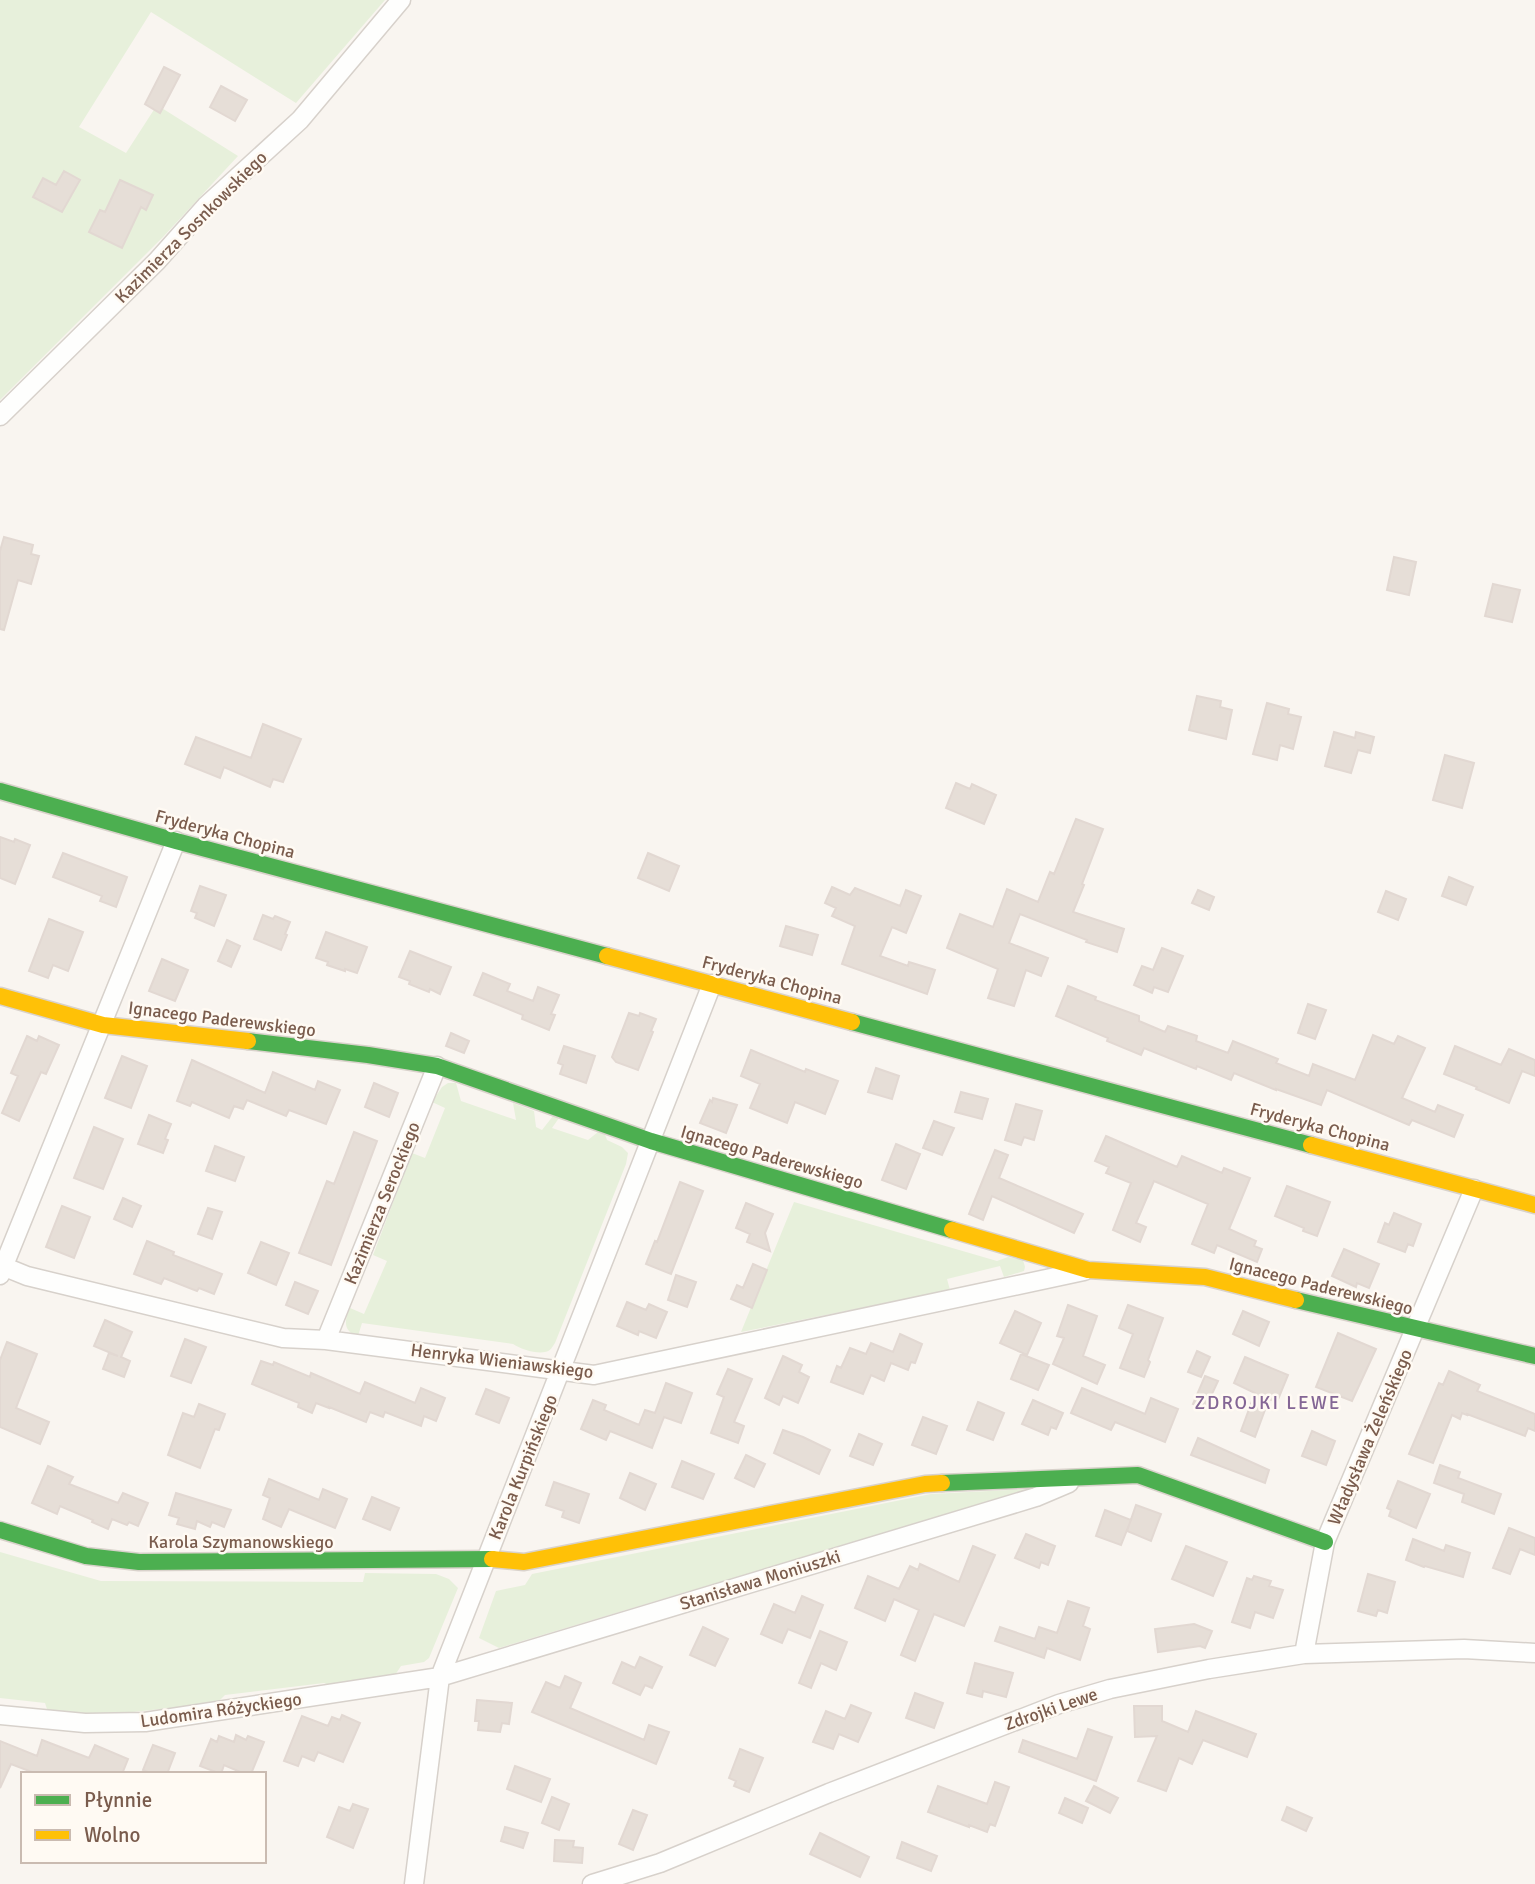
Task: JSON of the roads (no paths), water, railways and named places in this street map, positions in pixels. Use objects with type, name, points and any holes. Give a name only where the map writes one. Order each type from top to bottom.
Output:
[{"type":"street","name":"Kazimierza Sosnkowskiego","points":[[0,416],[157,261],[206,206],[300,120],[401,0]]},
{"type":"street","name":"Fryderyka Chopina","points":[[0,791],[177,841],[1535,1205]]},
{"type":"street","points":[[1,1269],[177,841]]},
{"type":"street","name":"Karola Kurpińskiego","points":[[414,1884],[440,1677],[712,985]]},
{"type":"street","name":"Ignacego Paderewskiego","points":[[0,996],[103,1024],[368,1055],[437,1066],[651,1141],[1088,1270],[1205,1277],[1535,1356]]},
{"type":"street","name":"Kazimierza Serockiego","points":[[326,1340],[437,1066]]},
{"type":"street","name":"Władysława Żeleńskiego","points":[[1304,1654],[1325,1542],[1474,1189]]},
{"type":"street","name":"Henryka Wieniawskiego","points":[[1,1269],[283,1338],[326,1340],[594,1375],[1088,1270]]},
{"type":"street","name":"Stanisława Moniuszki","points":[[486,1559],[524,1562],[925,1484],[1138,1475],[1325,1542]]},
{"type":"street","name":"Stanisława Moniuszki","points":[[440,1677],[1036,1497],[1078,1479]]},
{"type":"street","name":"Karola Szymanowskiego","points":[[0,1530],[86,1556],[139,1562],[486,1559]]},
{"type":"street","name":"Zdrojki Lewe","points":[[592,1884],[660,1863],[829,1793],[1059,1704],[1122,1686],[1304,1654],[1464,1649],[1535,1653]]},
{"type":"street","name":"Ludomira Różyckiego","points":[[0,1715],[85,1723],[145,1722],[440,1677]]},
{"type":"district","name":"ZDROJKI LEWE","points":[[1268,1402]]}]
